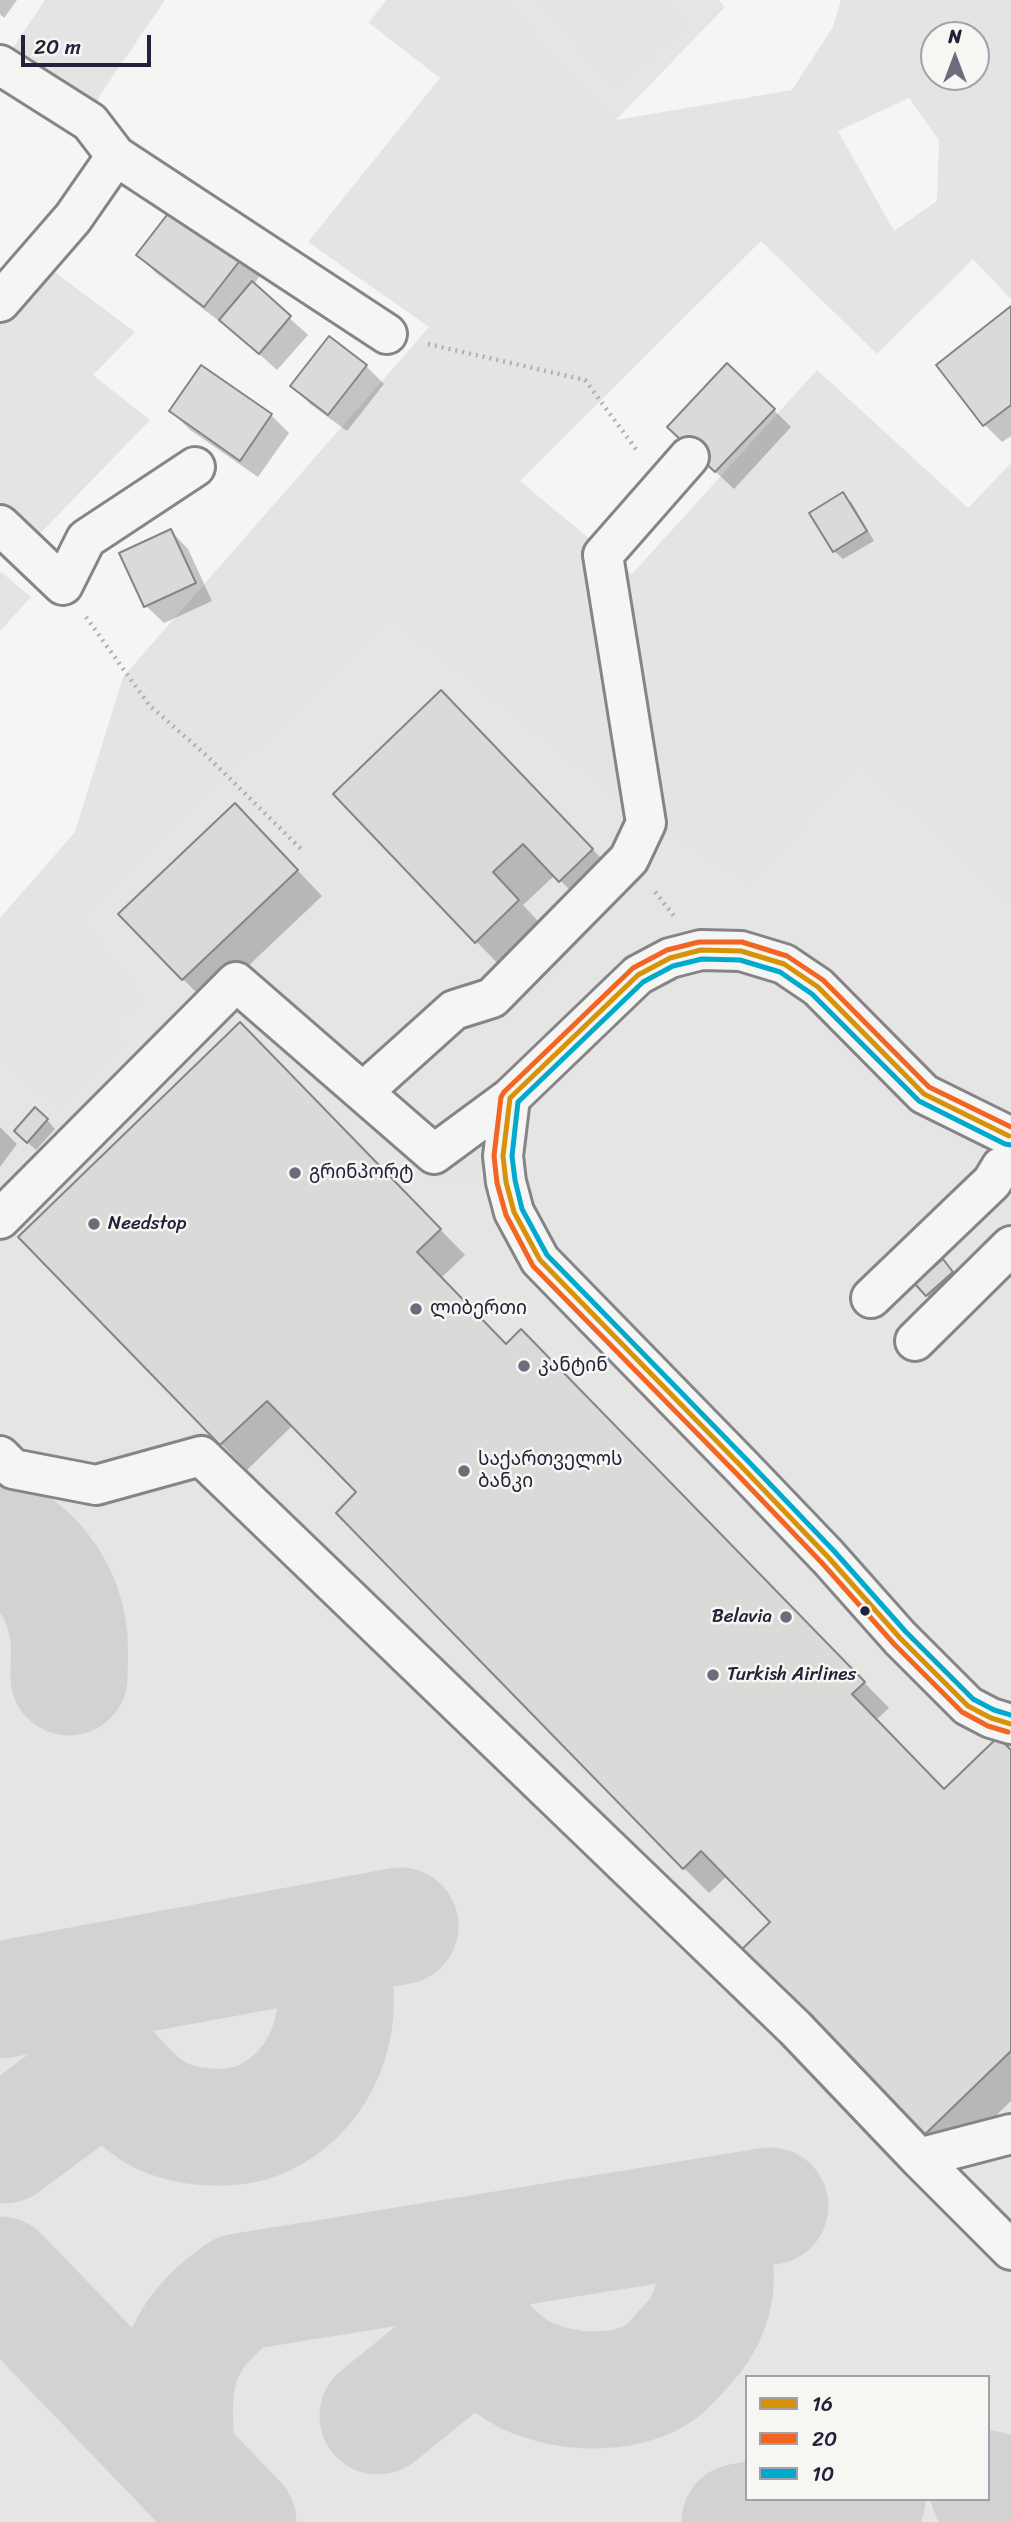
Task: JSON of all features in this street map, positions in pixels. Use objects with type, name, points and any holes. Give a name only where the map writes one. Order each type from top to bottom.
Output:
[{"type":"street","points":[[0,65],[90,122],[116,156],[387,334]]},
{"type":"street","points":[[0,302],[19,258],[73,218],[116,156]]},
{"type":"street","points":[[364,1091],[453,1010],[492,998],[629,859],[646,823],[603,555],[689,457]]},
{"type":"street","points":[[0,525],[63,585],[86,539],[195,467]]},
{"type":"street","points":[[0,1219],[236,982],[434,1154],[510,1098],[638,975],[670,958],[701,950],[741,951],[784,964],[818,987],[924,1094],[1008,1158],[992,1182],[871,1298]]},
{"type":"street","points":[[510,1098],[503,1156],[506,1182],[514,1212],[540,1261],[741,1466],[828,1557],[900,1638],[968,1706],[991,1718],[1011,1724]]},
{"type":"street","points":[[915,1341],[1011,1246]]},
{"type":"street","points":[[0,1456],[13,1469],[96,1485],[201,1455],[795,2028],[1011,2250]]},
{"type":"street","points":[[919,2158],[1011,2134]]},
{"type":"path","points":[[387,334],[585,380],[664,486]]},
{"type":"path","points":[[63,585],[149,705],[206,755],[304,852]]},
{"type":"path","points":[[629,859],[701,950]]},
{"type":"shaded area","points":[[45,0],[165,0],[100,95],[90,122],[1,66]]},
{"type":"shaded area","points":[[386,0],[507,0],[616,120],[792,90],[833,27],[841,0],[1011,0],[1011,299],[973,259],[877,354],[761,241],[520,481],[632,574],[817,370],[968,508],[1011,463],[1011,908],[859,766],[752,888],[646,823],[391,622],[81,921],[142,997],[116,1026],[124,1046],[57,1112],[0,1060],[0,918],[75,832],[123,677],[429,327],[308,242],[440,78],[369,23]],"holes":[[[909,98],[939,140],[937,201],[894,231],[838,131]]]},
{"type":"shaded area","points":[[507,0],[719,0],[725,7],[616,120]]},
{"type":"shaded area","points":[[536,0],[663,0],[685,24],[618,86]]},
{"type":"shaded area","points":[[37,259],[135,332],[93,375],[150,420],[32,542],[0,515],[0,302]]},
{"type":"shaded area","points":[[0,573],[31,597],[0,631]]},
{"type":"shaded area","points":[[391,622],[646,823],[752,888],[859,766],[1011,908],[1011,2522],[0,2522],[0,1060],[57,1112],[116,1026],[141,997],[80,922]]},
{"type":"shaded area","points":[[496,1119],[491,1188],[464,1181],[429,1181]]},
{"type":"building","points":[[177,202],[245,254],[204,307],[136,255]]},
{"type":"building","points":[[252,281],[291,316],[259,354],[219,320]]},
{"type":"building","points":[[1011,306],[1011,405],[983,426],[936,365]]},
{"type":"building","points":[[329,336],[367,365],[328,415],[290,386]]},
{"type":"building","points":[[727,363],[775,409],[715,472],[667,427]]},
{"type":"building","points":[[201,365],[272,414],[240,461],[169,411]]},
{"type":"building","points":[[843,492],[867,531],[833,552],[809,513]]},
{"type":"building","points":[[171,529],[196,583],[144,607],[119,553]]},
{"type":"building","points":[[441,690],[593,849],[559,882],[523,844],[493,872],[519,900],[475,943],[333,794]]},
{"type":"building","points":[[235,803],[298,870],[182,980],[118,914]]},
{"type":"building","points":[[240,1022],[441,1229],[417,1252],[506,1344],[521,1329],[865,1682],[852,1694],[944,1789],[998,1737],[1011,1750],[1011,2051],[916,2143],[735,1956],[770,1922],[701,1851],[683,1869],[336,1513],[356,1492],[267,1401],[220,1445],[18,1237]]},
{"type":"building","points":[[35,1107],[48,1119],[27,1143],[14,1131]]},
{"type":"building","points":[[943,1259],[953,1272],[926,1296],[914,1283]]},
{"type":"taxiway","points":[[0,1537],[27,1554],[48,1578],[56,1592],[69,1638],[69,1677]]},
{"type":"taxiway","points":[[0,2000],[400,1926]]},
{"type":"taxiway","points":[[4,2145],[108,2068],[143,2104],[160,2115],[180,2122],[204,2127],[229,2127],[264,2118],[281,2108],[310,2080],[328,2045],[333,2025],[334,1985],[313,1942]]},
{"type":"taxiway","points":[[177,2458],[174,2407],[181,2364],[201,2327],[240,2292],[770,2206]]},
{"type":"taxiway","points":[[378,2416],[478,2335],[496,2354],[517,2370],[532,2378],[562,2387],[611,2389],[642,2382],[656,2375],[694,2337],[709,2310],[715,2289],[714,2261],[698,2218]]},
{"type":"taxiway","points":[[0,2275],[238,2522]]},
{"type":"taxiway","points":[[990,2492],[997,2504],[999,2522]]},
{"type":"taxiway","points":[[740,2522],[856,2501]]},
{"type":"transit line","name":"20","points":[[1008,1732],[988,1726],[962,1712],[894,1644],[822,1563],[735,1472],[533,1266],[506,1215],[497,1183],[494,1156],[501,1097],[504,1092],[633,968],[667,950],[699,942],[742,942],[787,956],[823,980],[929,1087],[1011,1127]]},
{"type":"transit line","name":"16","points":[[1009,1136],[924,1094],[818,987],[784,964],[741,951],[701,950],[670,958],[638,975],[510,1098],[503,1156],[514,1212],[540,1260],[741,1466],[828,1557],[900,1638],[968,1706],[991,1718],[1011,1724]]},
{"type":"transit line","name":"10","points":[[1011,1145],[919,1101],[812,994],[780,972],[740,960],[702,959],[673,966],[643,982],[518,1102],[512,1156],[522,1209],[547,1255],[747,1460],[834,1551],[906,1632],[973,1699],[1011,1715]]},
{"type":"place","name":"გრინპორტ","points":[[295,1173]]},
{"type":"place","name":"Needstop","points":[[94,1224]]},
{"type":"place","name":"ლიბერთი","points":[[416,1309]]},
{"type":"place","name":"კანტინ","points":[[524,1366]]},
{"type":"place","name":"საქართველოს ბანკი","points":[[464,1471]]},
{"type":"place","name":"Belavia","points":[[786,1617]]},
{"type":"place","name":"Turkish Airlines","points":[[713,1675]]}]
